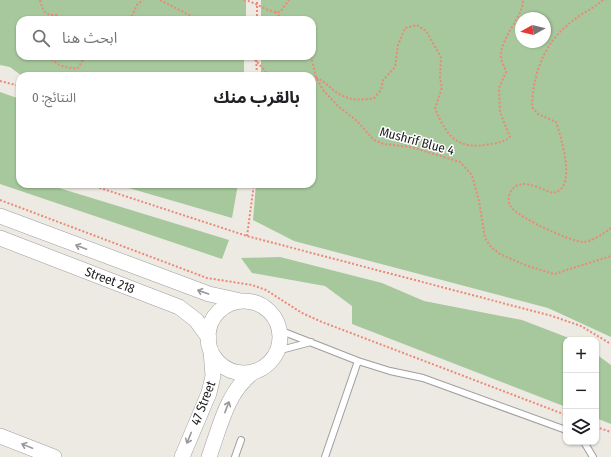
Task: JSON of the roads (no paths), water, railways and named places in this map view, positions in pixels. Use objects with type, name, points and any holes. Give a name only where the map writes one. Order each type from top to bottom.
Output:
[{"type":"street","points":[[0,216],[209,294],[261,305],[270,312],[276,320],[280,341],[272,360],[255,372],[247,373],[231,370],[218,362],[210,343],[210,327],[214,317],[222,309],[241,301]]},
{"type":"street","name":"Street 218","points":[[0,238],[179,308],[196,320],[210,343]]},
{"type":"street","name":"47 Street","points":[[182,457],[211,384],[213,367],[210,343]]},
{"type":"street","name":"47 Street","points":[[209,457],[231,397],[241,383],[255,372]]},
{"type":"street","points":[[0,436],[54,457]]},
{"type":"lane","points":[[279,330],[358,360],[390,371],[423,378],[563,429]]},
{"type":"lane","points":[[277,351],[311,342]]},
{"type":"lane","points":[[324,457],[358,360]]},
{"type":"lane","points":[[235,457],[241,440]]},
{"type":"lane","points":[[586,445],[592,457]]}]
